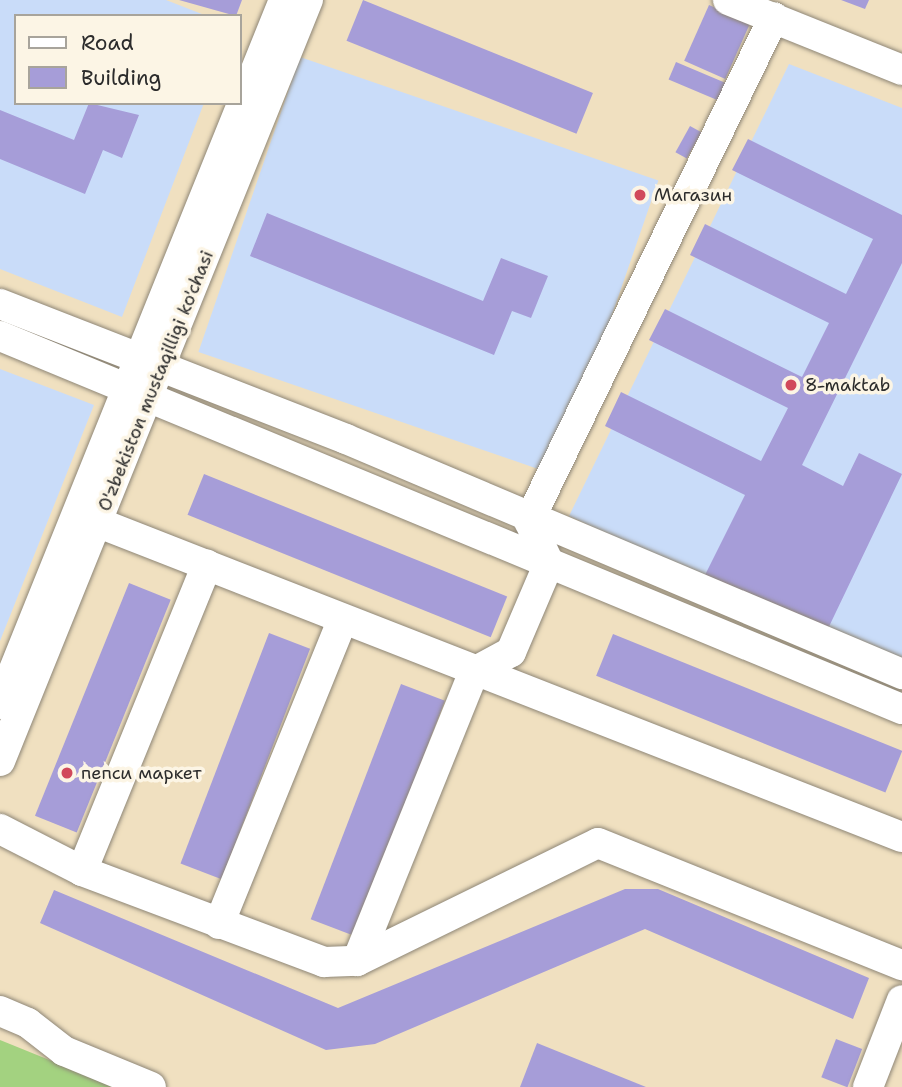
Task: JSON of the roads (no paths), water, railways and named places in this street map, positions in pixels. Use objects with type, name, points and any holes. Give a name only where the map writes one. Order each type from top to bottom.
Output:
[{"type":"street","name":"O'zbekiston mustaqilligi ko'chasi","points":[[150,362],[284,0]]},
{"type":"street","name":"O'zbekiston mustaqilligi ko'chasi","points":[[0,704],[308,0]]},
{"type":"street","points":[[728,0],[902,70]]},
{"type":"street","points":[[529,521],[774,17]]},
{"type":"street","points":[[0,304],[150,362],[902,674]]},
{"type":"street","points":[[0,336],[138,390],[902,709]]},
{"type":"street","name":"O'zbekiston mustaqilligi ko'chasi","points":[[0,761],[99,523],[138,390]]},
{"type":"street","points":[[357,961],[474,672],[512,652],[549,563],[529,521]]},
{"type":"street","points":[[99,523],[474,672],[902,837]]},
{"type":"street","points":[[82,871],[207,565]]},
{"type":"street","points":[[219,924],[342,619]]},
{"type":"street","points":[[0,828],[82,871],[324,961],[357,961],[598,843],[902,965]]},
{"type":"street","points":[[868,1087],[902,1000]]},
{"type":"street","points":[[0,1011],[28,1023],[64,1051],[151,1087]]},
{"type":"place","name":"Магазин","points":[[640,195]]},
{"type":"place","name":"8-maktab","points":[[791,385]]},
{"type":"place","name":"пепси маркет","points":[[67,773]]}]
